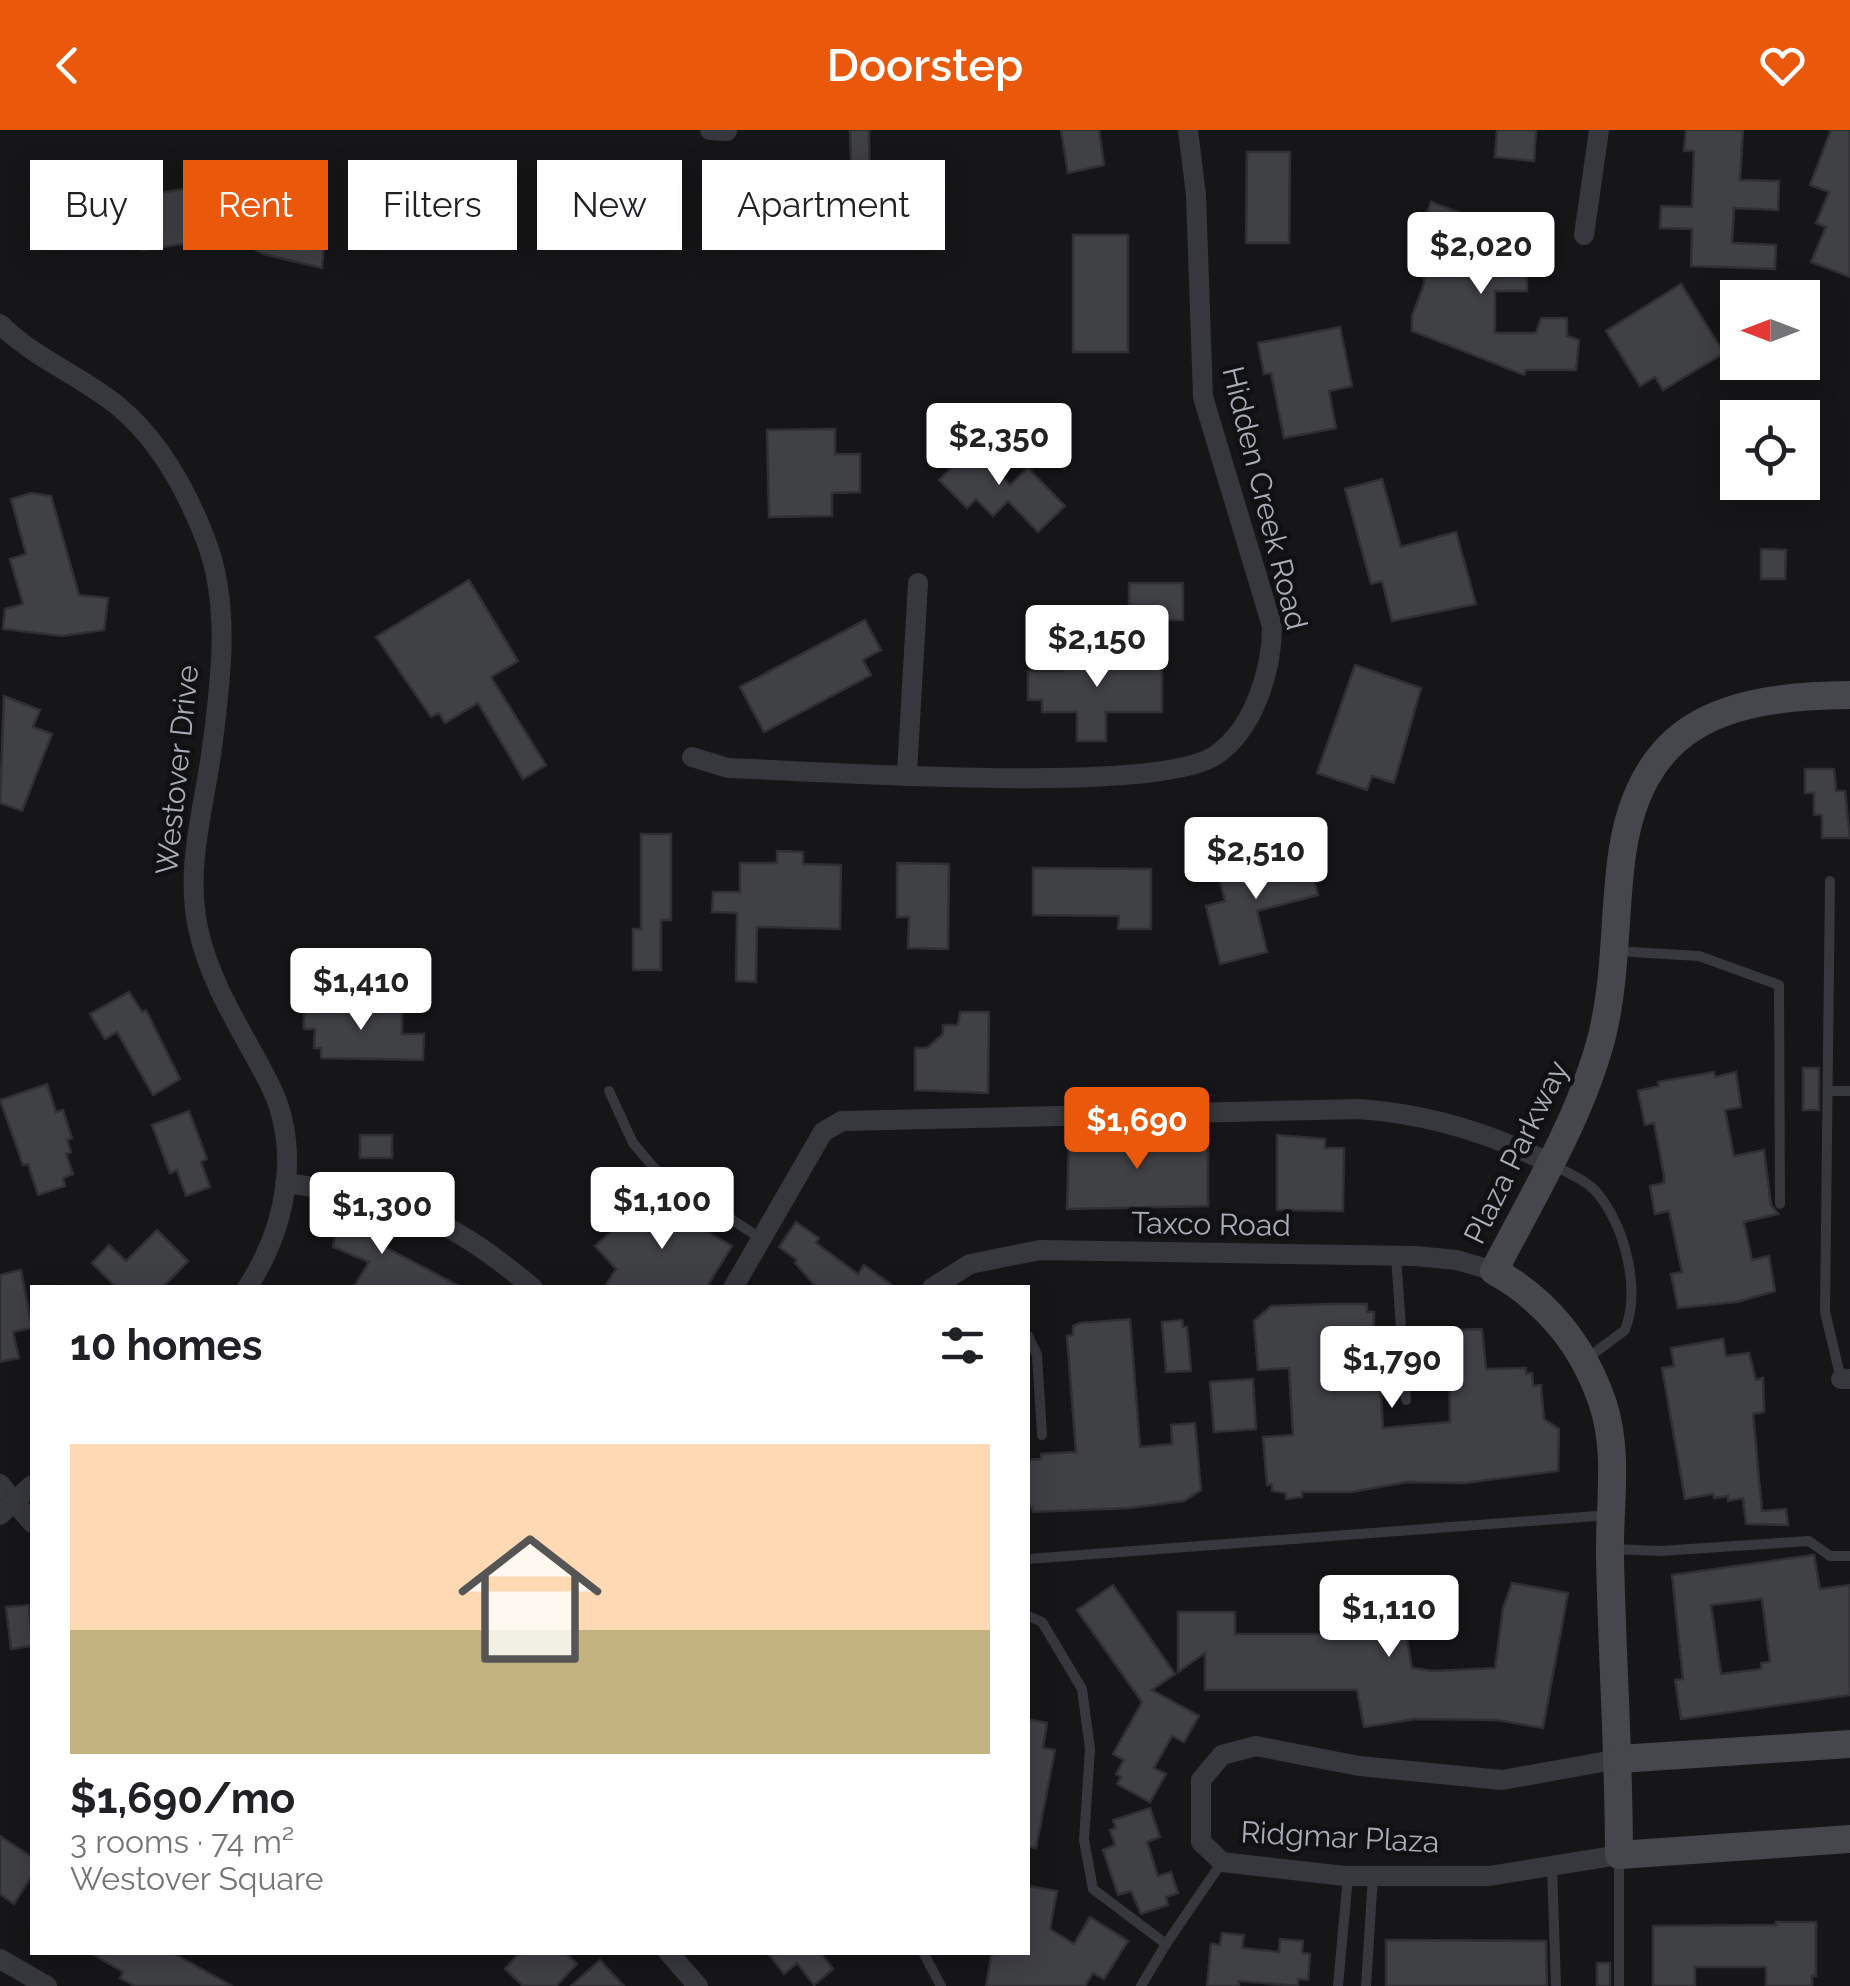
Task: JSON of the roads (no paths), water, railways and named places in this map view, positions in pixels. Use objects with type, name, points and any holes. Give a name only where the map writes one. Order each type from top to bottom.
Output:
[{"type":"street","points":[[710,130],[727,131]]},
{"type":"street","name":"Hidden Creek Road","points":[[692,756],[728,768],[1080,776],[1185,769],[1213,757],[1228,745],[1261,692],[1272,654],[1272,626],[1203,397],[1196,195],[1188,130]]},
{"type":"street","points":[[1584,235],[1599,130]]},
{"type":"street","name":"Westover Drive","points":[[0,324],[117,406],[151,439],[177,478],[206,539],[222,598],[212,749],[197,820],[193,873],[198,927],[217,991],[270,1082],[284,1124],[285,1183],[280,1219],[248,1285]]},
{"type":"street","points":[[908,773],[918,583]]},
{"type":"street","name":"Plaza Parkway","points":[[1618,1856],[1610,1549],[1612,1436],[1584,1361],[1537,1298],[1494,1271],[1575,1118],[1596,1057],[1612,994],[1621,860],[1629,820],[1644,783],[1672,746],[1716,713],[1766,698],[1850,695]]},
{"type":"street","points":[[735,1285],[764,1241],[823,1132],[842,1121],[1360,1109],[1398,1112],[1506,1141],[1549,1163]]},
{"type":"street","points":[[285,1183],[343,1191],[428,1214],[477,1241],[529,1285]]},
{"type":"street","name":"Taxco Road","points":[[937,1285],[970,1264],[1040,1250],[1396,1256],[1458,1260],[1494,1271]]},
{"type":"street","points":[[0,1484],[6,1509],[30,1522]]},
{"type":"street","points":[[6,1509],[30,1487]]},
{"type":"street","name":"Ridgmar Plaza","points":[[1850,1744],[1618,1760],[1502,1780],[1359,1766],[1256,1746],[1222,1754],[1201,1780],[1201,1842],[1222,1862],[1348,1876],[1488,1876],[1618,1856],[1850,1839]]},
{"type":"street","points":[[671,1955],[698,1986]]},
{"type":"street","points":[[0,1960],[46,1986]]},
{"type":"lane","points":[[1830,881],[1825,1312],[1846,1379]]},
{"type":"lane","points":[[1614,951],[1699,956],[1779,985],[1780,1204]]},
{"type":"lane","points":[[609,1091],[633,1143],[654,1169],[764,1241]]},
{"type":"lane","points":[[1830,1091],[1850,1091]]},
{"type":"lane","points":[[1549,1163],[1598,1194],[1625,1254],[1632,1291],[1625,1330],[1584,1361]]},
{"type":"lane","points":[[1396,1256],[1406,1400]]},
{"type":"lane","points":[[1030,1340],[1037,1355],[1042,1434]]},
{"type":"lane","points":[[1030,1559],[1610,1514]]},
{"type":"lane","points":[[1610,1549],[1808,1541],[1830,1556],[1850,1556]]},
{"type":"lane","points":[[1030,1617],[1042,1622],[1082,1689],[1090,1750],[1084,1840],[1093,1889],[1166,1944]]},
{"type":"lane","points":[[1618,1856],[1619,1986]]},
{"type":"lane","points":[[1141,1986],[1222,1862]]},
{"type":"lane","points":[[1552,1866],[1556,1986]]},
{"type":"lane","points":[[1338,1986],[1348,1876]]},
{"type":"lane","points":[[1366,1986],[1373,1876]]},
{"type":"lane","points":[[925,1955],[942,1986]]}]
